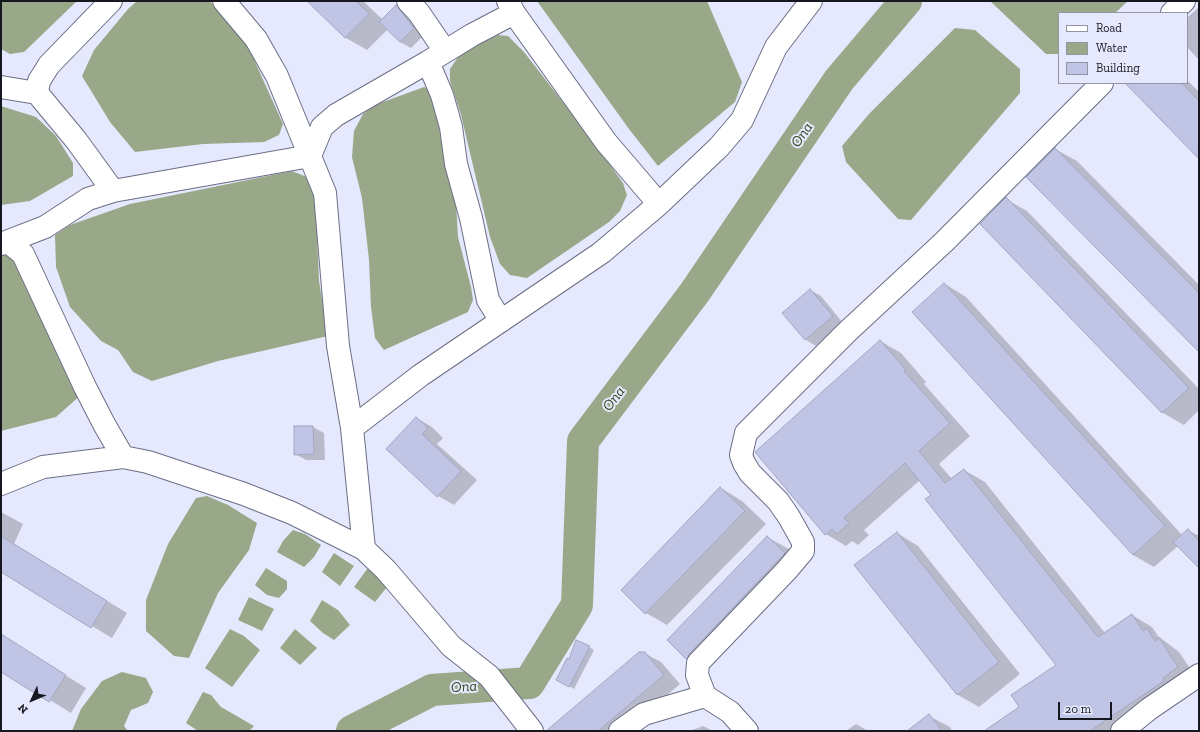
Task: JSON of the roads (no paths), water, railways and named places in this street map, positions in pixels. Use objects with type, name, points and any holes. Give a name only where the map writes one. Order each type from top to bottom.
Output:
[{"type":"lane","points":[[37,93],[39,81],[49,65],[111,1]]},
{"type":"lane","points":[[224,1],[256,39],[277,76],[292,108],[325,193],[331,244],[338,346],[352,428],[364,549]]},
{"type":"lane","points":[[408,1],[419,13],[436,57],[442,95],[451,127],[456,164],[471,218],[488,300],[501,321]]},
{"type":"lane","points":[[352,428],[421,375],[601,253],[659,204],[719,147],[742,120],[776,47],[811,1]]},
{"type":"lane","points":[[1173,12],[1184,1]]},
{"type":"lane","points":[[310,156],[322,127],[336,115],[472,35],[511,7],[606,142],[659,204]]},
{"type":"lane","points":[[747,731],[730,712],[705,696],[697,675],[698,662],[787,570],[803,551],[803,542],[778,501],[750,473],[744,463],[741,455],[746,433],[848,331],[944,242],[1101,84]]},
{"type":"lane","points":[[1,87],[37,93],[76,140],[113,191]]},
{"type":"lane","points":[[5,243],[45,227],[88,200],[113,191],[310,156]]},
{"type":"lane","points":[[5,243],[23,254],[85,387],[123,457]]},
{"type":"lane","points":[[1,484],[43,467],[123,457],[148,462],[244,494],[292,513],[364,549],[386,570],[451,646],[488,676],[530,730]]},
{"type":"lane","points":[[1122,731],[1149,709],[1199,675]]},
{"type":"lane","points":[[620,731],[644,714],[705,696]]},
{"type":"water","points":[[1,1],[77,1],[24,52],[10,54],[1,49]]},
{"type":"water","points":[[137,1],[210,1],[247,44],[283,124],[279,135],[264,142],[203,144],[135,152],[110,122],[82,76],[94,50],[128,9]]},
{"type":"water","points":[[537,1],[707,1],[742,82],[735,102],[658,166],[629,129]]},
{"type":"water","points":[[990,1],[1128,1],[1116,12],[1058,12],[1058,54],[1046,54]]},
{"type":"water","points":[[955,28],[975,30],[1020,69],[1020,93],[911,220],[898,219],[846,162],[842,146],[869,114]]},
{"type":"water","points":[[498,35],[508,36],[524,52],[590,137],[623,183],[627,195],[620,211],[609,222],[527,278],[510,275],[500,264],[490,237],[461,115],[450,81],[450,69],[458,57],[467,50]]},
{"type":"water","points":[[424,87],[430,90],[439,119],[440,135],[456,202],[458,237],[473,300],[468,312],[384,350],[375,338],[371,307],[369,260],[362,198],[352,157],[354,131],[363,114],[375,105]]},
{"type":"water","points":[[1,106],[36,117],[56,136],[73,163],[73,176],[30,201],[1,205]]},
{"type":"water","points":[[292,171],[307,177],[315,188],[319,281],[328,336],[218,361],[152,381],[133,372],[118,350],[101,341],[70,307],[56,267],[55,235],[70,225],[130,204]]},
{"type":"water","points":[[11,254],[82,394],[56,417],[1,431],[1,256]]},
{"type":"water","points":[[207,496],[228,505],[257,523],[249,550],[218,593],[189,658],[174,656],[146,631],[146,600],[168,544],[196,498]]},
{"type":"water","points":[[293,530],[305,534],[321,545],[314,557],[304,567],[277,552],[283,541]]},
{"type":"water","points":[[334,553],[354,566],[340,586],[322,572]]},
{"type":"water","points":[[370,565],[391,582],[375,602],[354,587]]},
{"type":"water","points":[[266,568],[287,581],[287,589],[279,598],[267,595],[255,585]]},
{"type":"water","points":[[249,597],[274,609],[262,631],[238,620]]},
{"type":"water","points":[[322,600],[338,610],[350,625],[334,640],[323,633],[310,621]]},
{"type":"water","points":[[230,629],[244,636],[260,650],[232,687],[205,668]]},
{"type":"water","points":[[295,629],[317,648],[300,665],[280,648]]},
{"type":"water","points":[[122,672],[146,678],[153,692],[148,703],[131,710],[124,726],[128,731],[72,731],[81,709],[102,681]]},
{"type":"water","points":[[203,692],[211,695],[221,707],[254,726],[249,731],[198,731],[186,723]]},
{"type":"waterway","name":"Ona","points":[[352,731],[432,690],[529,683],[577,605],[583,441],[695,292],[839,80],[906,1]]}]
